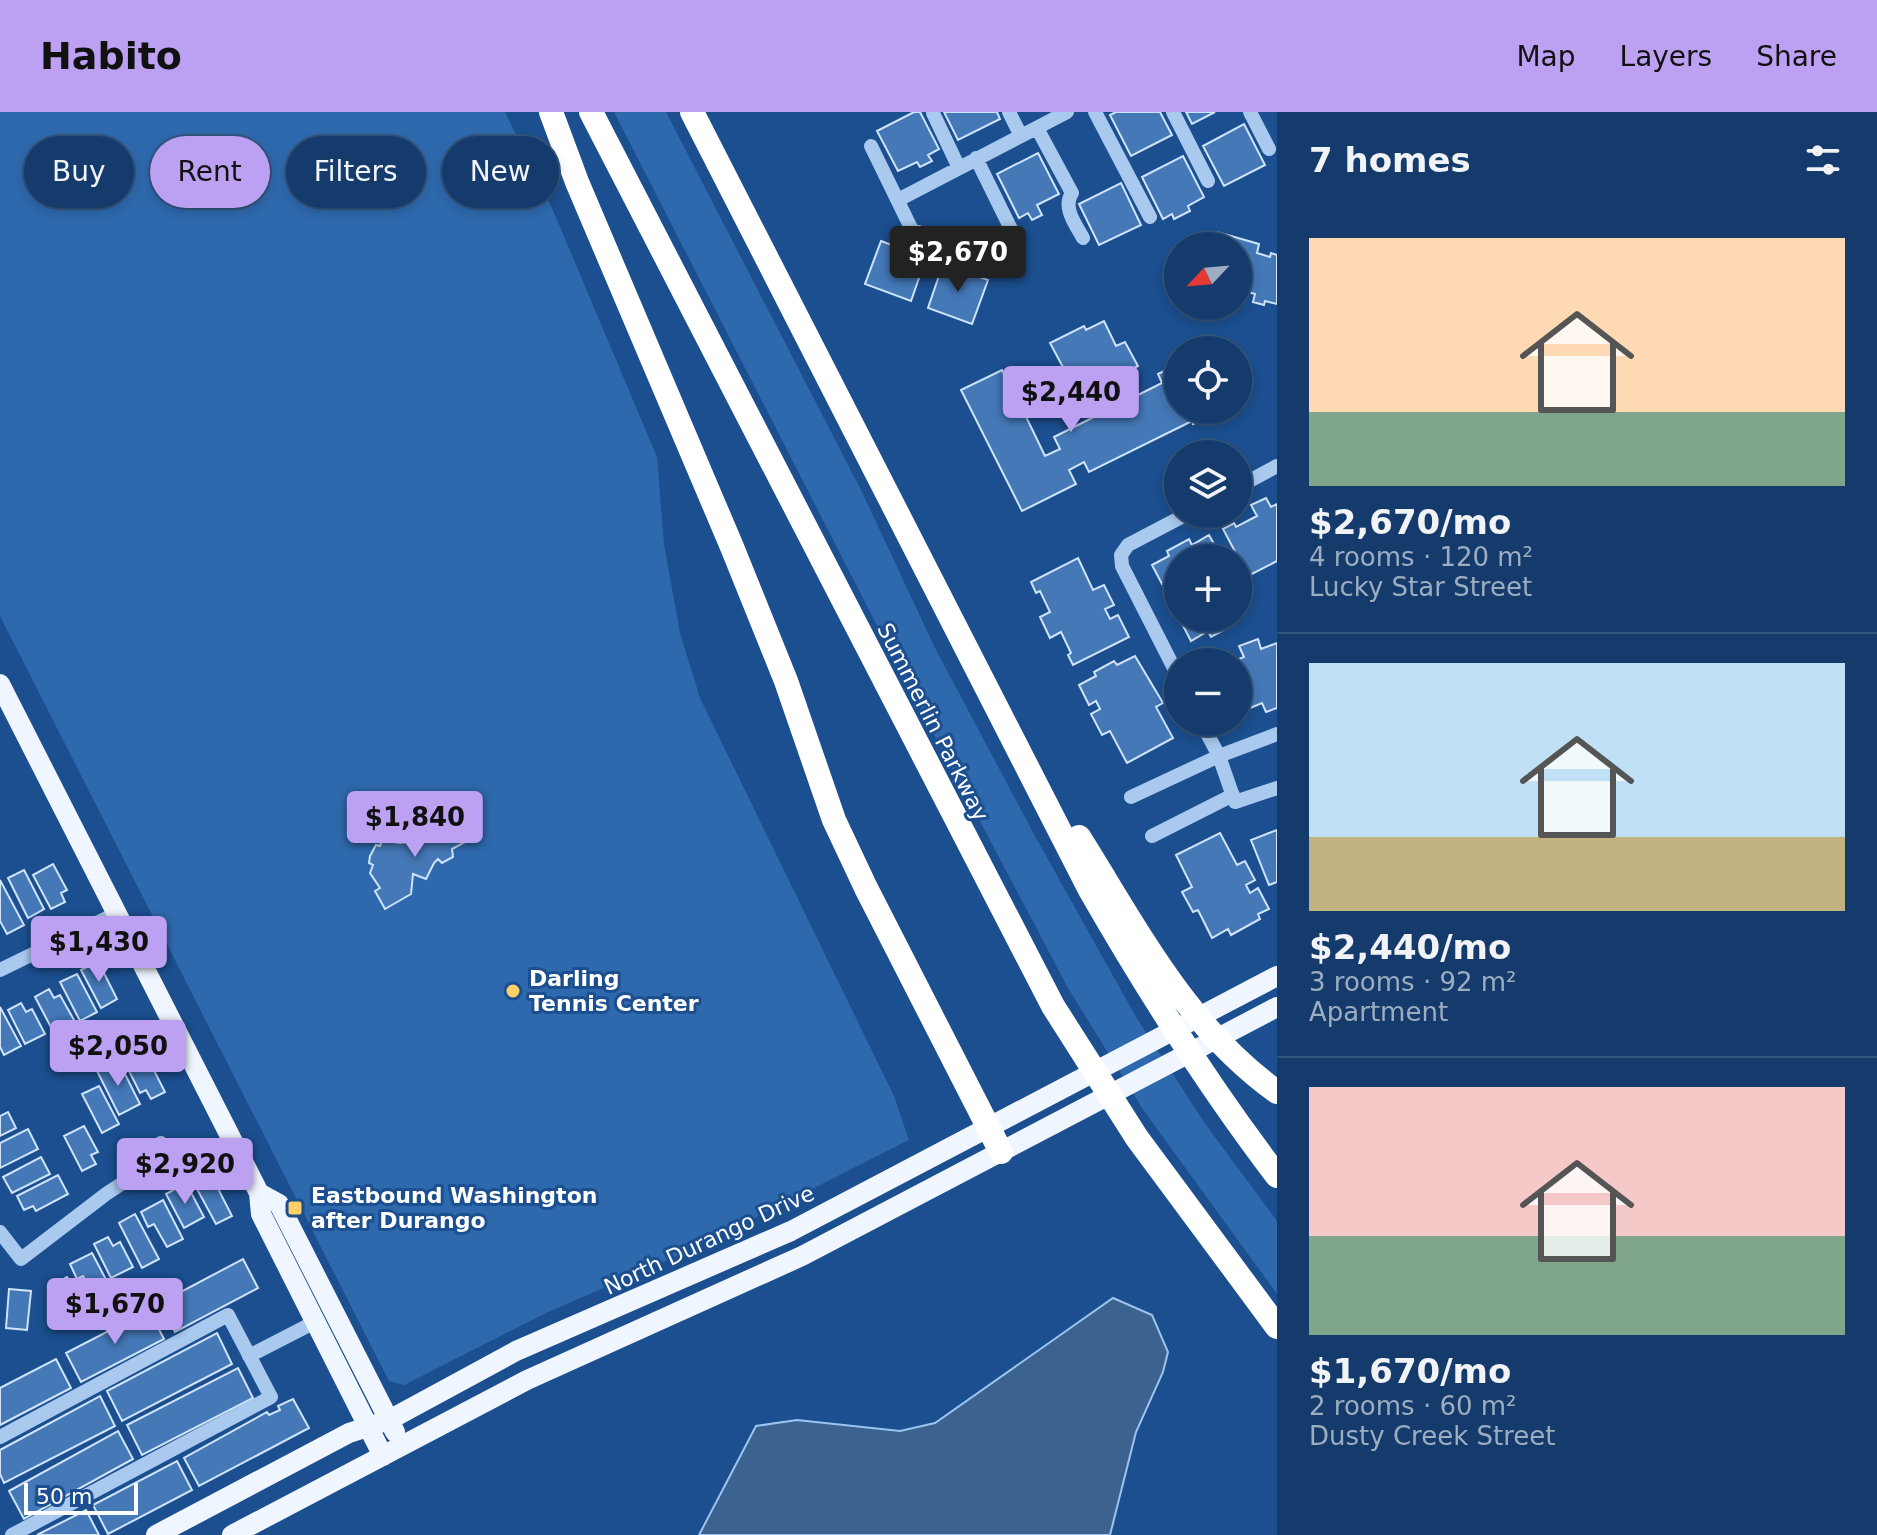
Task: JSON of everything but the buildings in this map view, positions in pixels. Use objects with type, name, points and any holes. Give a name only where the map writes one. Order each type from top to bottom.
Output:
[{"type":"highway","points":[[551,112],[577,182],[774,651],[834,820],[1001,1152]]},
{"type":"highway","name":"Summerlin Parkway","points":[[591,112],[1053,1006],[1137,1138],[1277,1327]]},
{"type":"highway","points":[[692,112],[1090,890],[1144,985],[1195,1065],[1277,1176]]},
{"type":"highway","points":[[985,685],[1182,998],[1227,1052],[1277,1092]]},
{"type":"main road","points":[[1,690],[259,1193],[261,1214],[383,1456]]},
{"type":"main road","name":"North Durango Drive","points":[[156,1535],[368,1425],[389,1420],[516,1351],[791,1231],[1277,976]]},
{"type":"main road","points":[[232,1535],[527,1380],[802,1256],[1272,1010]]},
{"type":"main road","points":[[259,1193],[279,1204],[402,1446]]},
{"type":"street","points":[[1009,112],[1021,136]]},
{"type":"street","points":[[898,200],[1067,112]]},
{"type":"street","points":[[1095,112],[1150,217]]},
{"type":"street","points":[[1173,112],[1208,181]]},
{"type":"street","points":[[1250,112],[1269,149]]},
{"type":"street","points":[[933,113],[959,168]]},
{"type":"street","points":[[1037,128],[1072,193],[1067,200],[1068,208],[1083,238]]},
{"type":"street","points":[[871,146],[912,230],[979,255],[999,254],[1008,243],[1011,229],[976,158]]},
{"type":"street","points":[[1252,479],[1277,466]]},
{"type":"street","points":[[1164,526],[1128,545],[1121,555],[1122,566],[1164,648]]},
{"type":"street","points":[[1131,797],[1219,756],[1277,734]]},
{"type":"street","points":[[1208,736],[1235,802],[1277,788]]},
{"type":"street","points":[[1152,836],[1233,795]]},
{"type":"street","points":[[0,970],[117,913]]},
{"type":"street","points":[[0,1232],[21,1259],[150,1165],[161,1143]]},
{"type":"street","points":[[0,1437],[228,1315],[271,1397],[12,1535]]},
{"type":"street","points":[[249,1356],[315,1322]]},
{"type":"shaded area","points":[[0,112],[505,112],[517,136],[442,136],[442,208],[552,208],[657,457],[664,544],[680,633],[700,698],[894,1096],[909,1140],[693,1249],[546,1313],[404,1385],[389,1381],[0,616]]},
{"type":"shaded area","points":[[614,112],[666,112],[862,492],[935,648],[1035,836],[1136,1017],[1206,1125],[1277,1221],[1277,1294],[1144,1111],[1068,988],[889,649]]},
{"type":"shaded area","points":[[1113,1298],[1152,1315],[1168,1352],[1163,1372],[1136,1432],[1110,1535],[699,1535],[756,1426],[797,1420],[900,1431],[935,1423]]},
{"type":"place","name":"Darling Tennis Center","points":[[513,991]]},
{"type":"place","name":"Eastbound Washington after Durango","points":[[295,1208]]}]
